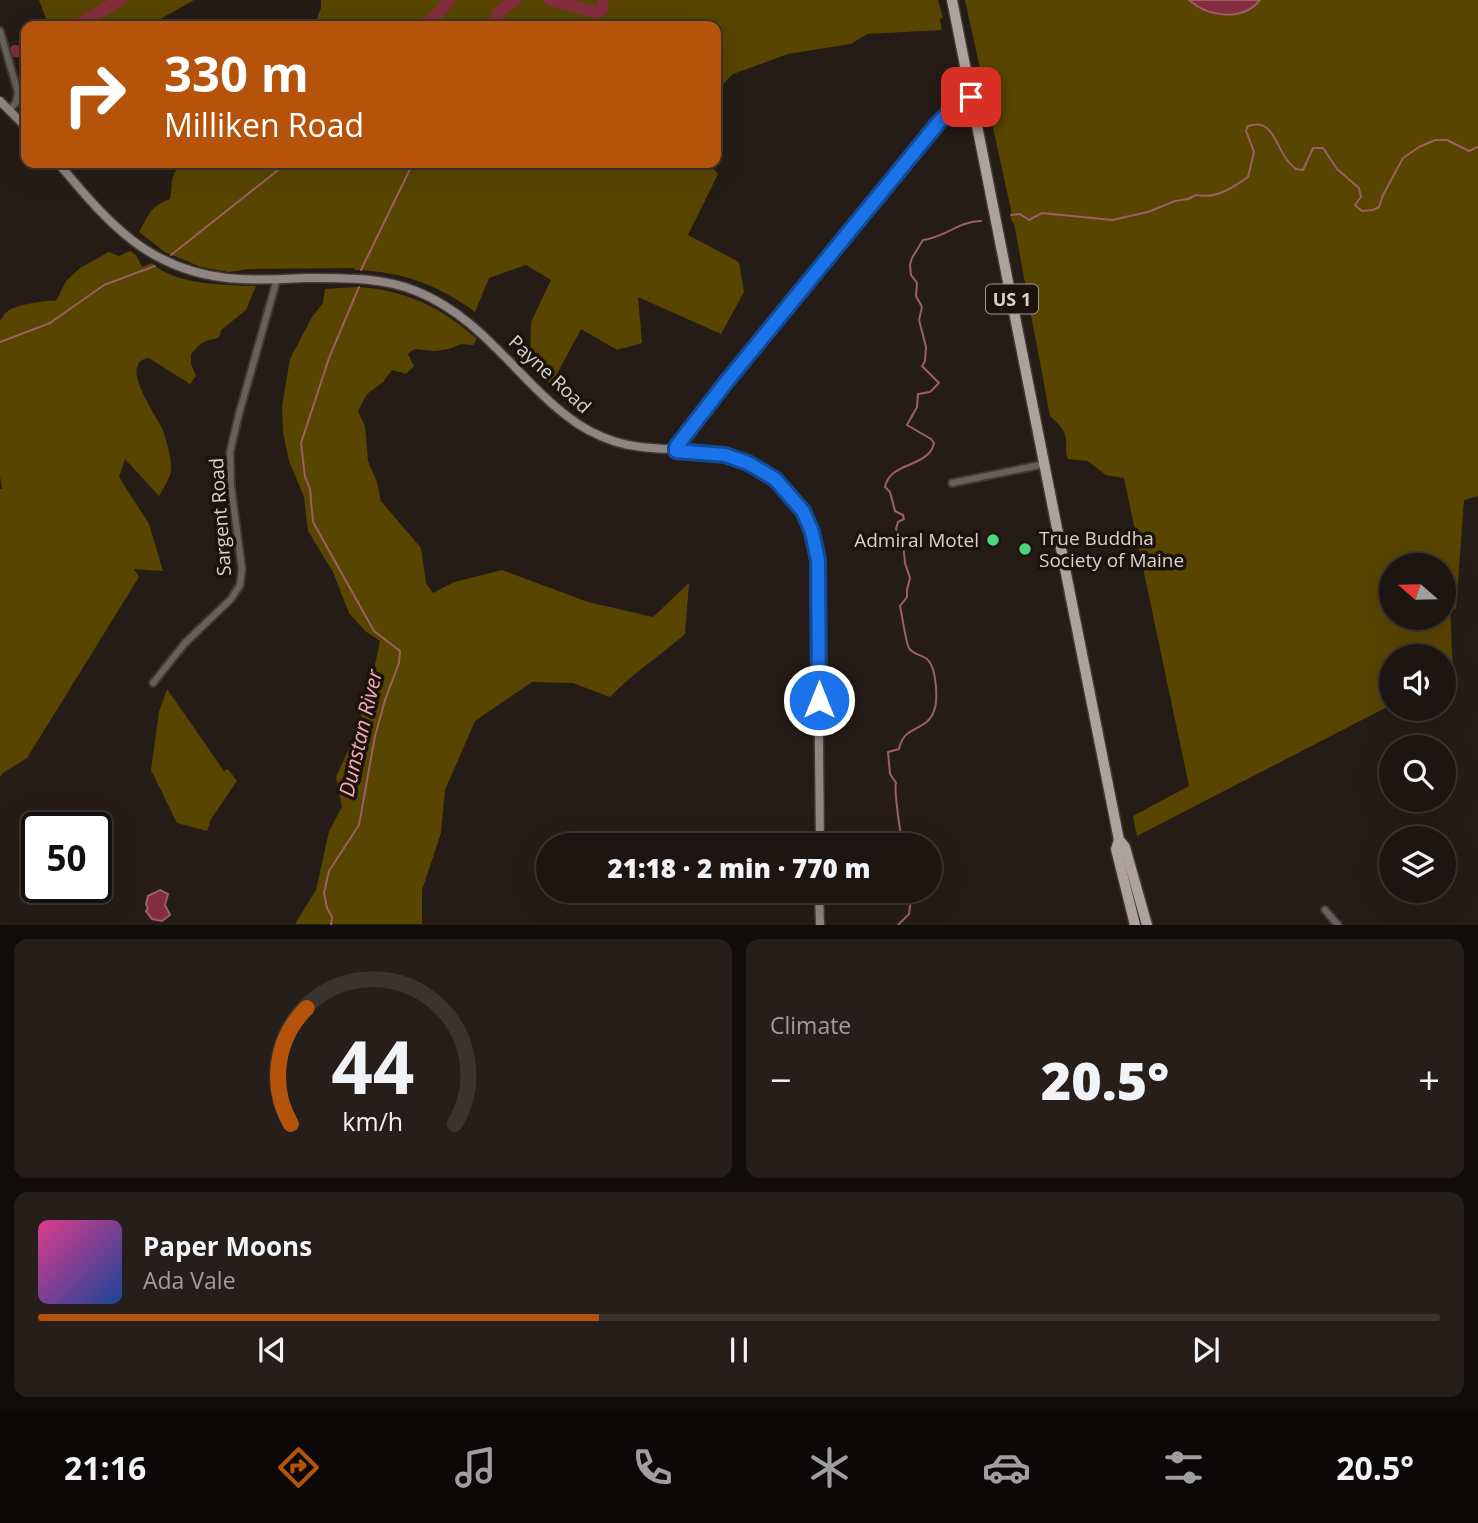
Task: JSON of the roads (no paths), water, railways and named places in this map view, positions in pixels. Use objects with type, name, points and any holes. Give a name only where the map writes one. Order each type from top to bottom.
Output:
[{"type":"main road","name":"US 1","points":[[952,0],[1119,840],[1125,847],[1147,925]]},
{"type":"main road","points":[[0,101],[21,123]]},
{"type":"main road","name":"Payne Road","points":[[62,168],[109,222],[133,243],[182,268],[235,279],[364,279],[395,284],[423,294],[472,324],[550,400],[581,425],[618,443],[646,449],[725,455],[753,465],[771,476],[803,511],[810,526],[819,568],[820,833]]},
{"type":"main road","name":"US 1","points":[[1119,840],[1116,849],[1135,925]]},
{"type":"main road","points":[[819,903],[820,925]]},
{"type":"street","points":[[0,31],[18,92],[16,103],[5,109]]},
{"type":"street","points":[[676,451],[677,444],[727,381],[939,122],[953,108],[971,97]]},
{"type":"street","name":"Sargent Road","points":[[153,683],[185,643],[226,604],[240,585],[242,569],[231,486],[230,452],[277,279]]},
{"type":"street","points":[[951,482],[1045,464]]},
{"type":"street","points":[[1325,911],[1338,925]]},
{"type":"waterway","points":[[84,21],[120,0]]},
{"type":"waterway","points":[[429,21],[449,0]]},
{"type":"waterway","name":"Dunstan River","points":[[495,21],[501,10],[515,0]]},
{"type":"waterway","name":"Dunstan River","points":[[550,0],[595,12],[602,10],[603,0]]},
{"type":"waterway","points":[[422,21],[431,19]]},
{"type":"waterway","points":[[15,51],[21,52]]},
{"type":"waterway","points":[[1011,215],[1020,214],[1029,220],[1042,213],[1112,220],[1148,212],[1196,195],[1224,192],[1248,177],[1254,152],[1246,131],[1248,126],[1258,124],[1270,132],[1289,163],[1296,169],[1303,170],[1313,148],[1323,148],[1337,169],[1359,188],[1361,197],[1355,205],[1362,211],[1379,207],[1403,158],[1419,147],[1435,140],[1447,140],[1469,151],[1478,147]]},
{"type":"waterway","points":[[171,255],[281,168]]},
{"type":"waterway","name":"Dunstan River","points":[[361,270],[411,168]]},
{"type":"waterway","points":[[901,833],[896,783],[890,774],[888,752],[899,749],[906,735],[931,718],[936,692],[930,663],[925,657],[911,650],[907,641],[900,606],[907,597],[910,578],[903,542],[896,529],[898,522],[904,519],[903,515],[895,511],[890,492],[885,487],[894,473],[925,457],[934,443],[907,425],[917,407],[918,394],[930,392],[939,383],[922,366],[926,347],[919,320],[922,307],[916,296],[917,283],[911,275],[910,265],[923,240],[981,221]]},
{"type":"waterway","points":[[0,342],[50,323],[104,285],[155,266]]},
{"type":"waterway","name":"Dunstan River","points":[[331,925],[332,917],[324,893],[329,871],[359,825],[375,736],[399,663],[400,651],[374,631],[313,522],[301,443],[329,358],[359,287]]},
{"type":"waterway","points":[[898,925],[909,914],[910,903]]},
{"type":"place","name":"Admiral Motel","points":[[993,540]]},
{"type":"place","name":"True Buddha Society of Maine","points":[[1025,549]]}]
